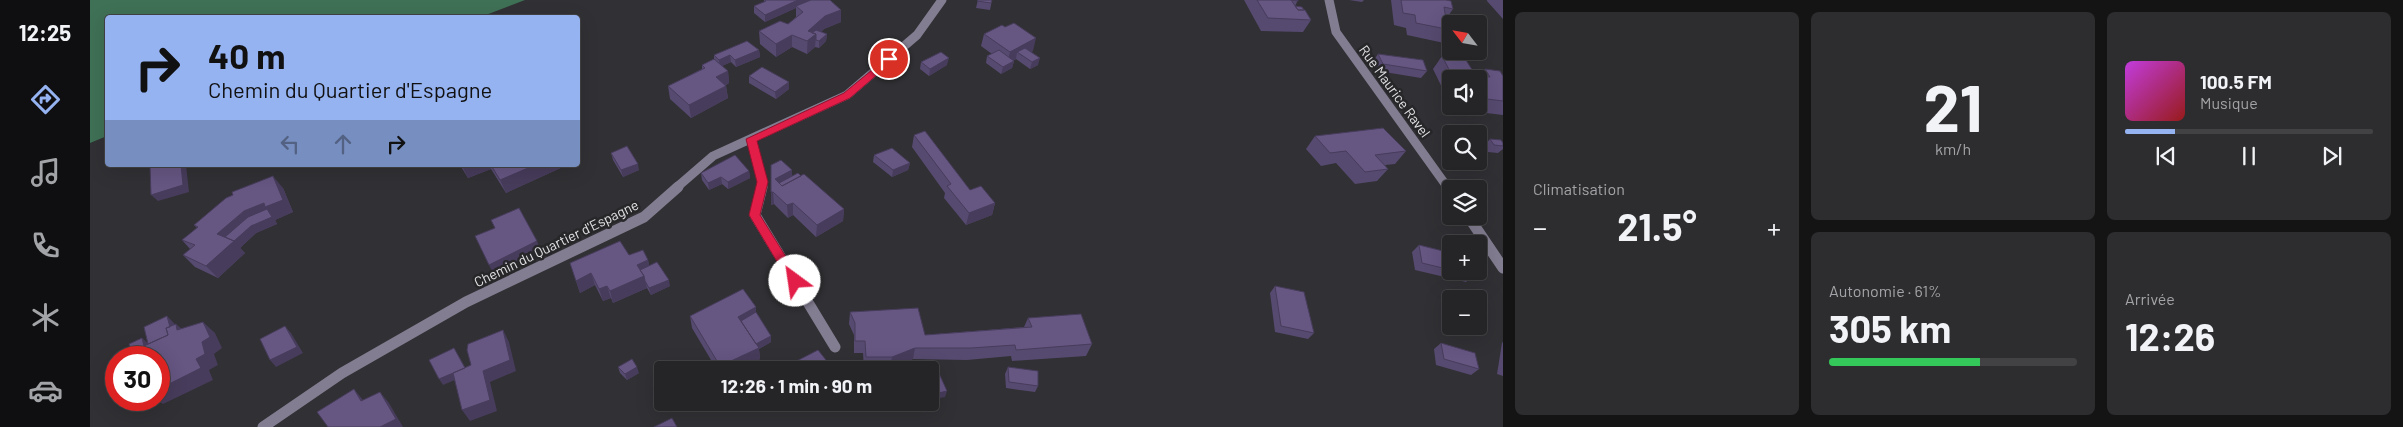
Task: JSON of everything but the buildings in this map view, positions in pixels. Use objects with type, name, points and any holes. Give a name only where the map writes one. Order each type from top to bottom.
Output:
[{"type":"street","name":"Chemin du Quartier d'Espagne","points":[[263,427],[342,373],[466,302],[644,217],[713,156],[847,96],[918,35],[942,0]]},
{"type":"street","name":"Rue Maurice Ravel","points":[[1330,0],[1336,32],[1442,180]]},
{"type":"street","points":[[751,139],[763,182],[755,215],[835,347]]},
{"type":"street","points":[[1474,225],[1503,268]]},
{"type":"green space","points":[[90,0],[525,0],[486,15],[105,15],[105,137],[90,143]]},
{"type":"route","points":[[795,281],[755,215],[763,182],[751,139],[847,96],[889,59]]}]
